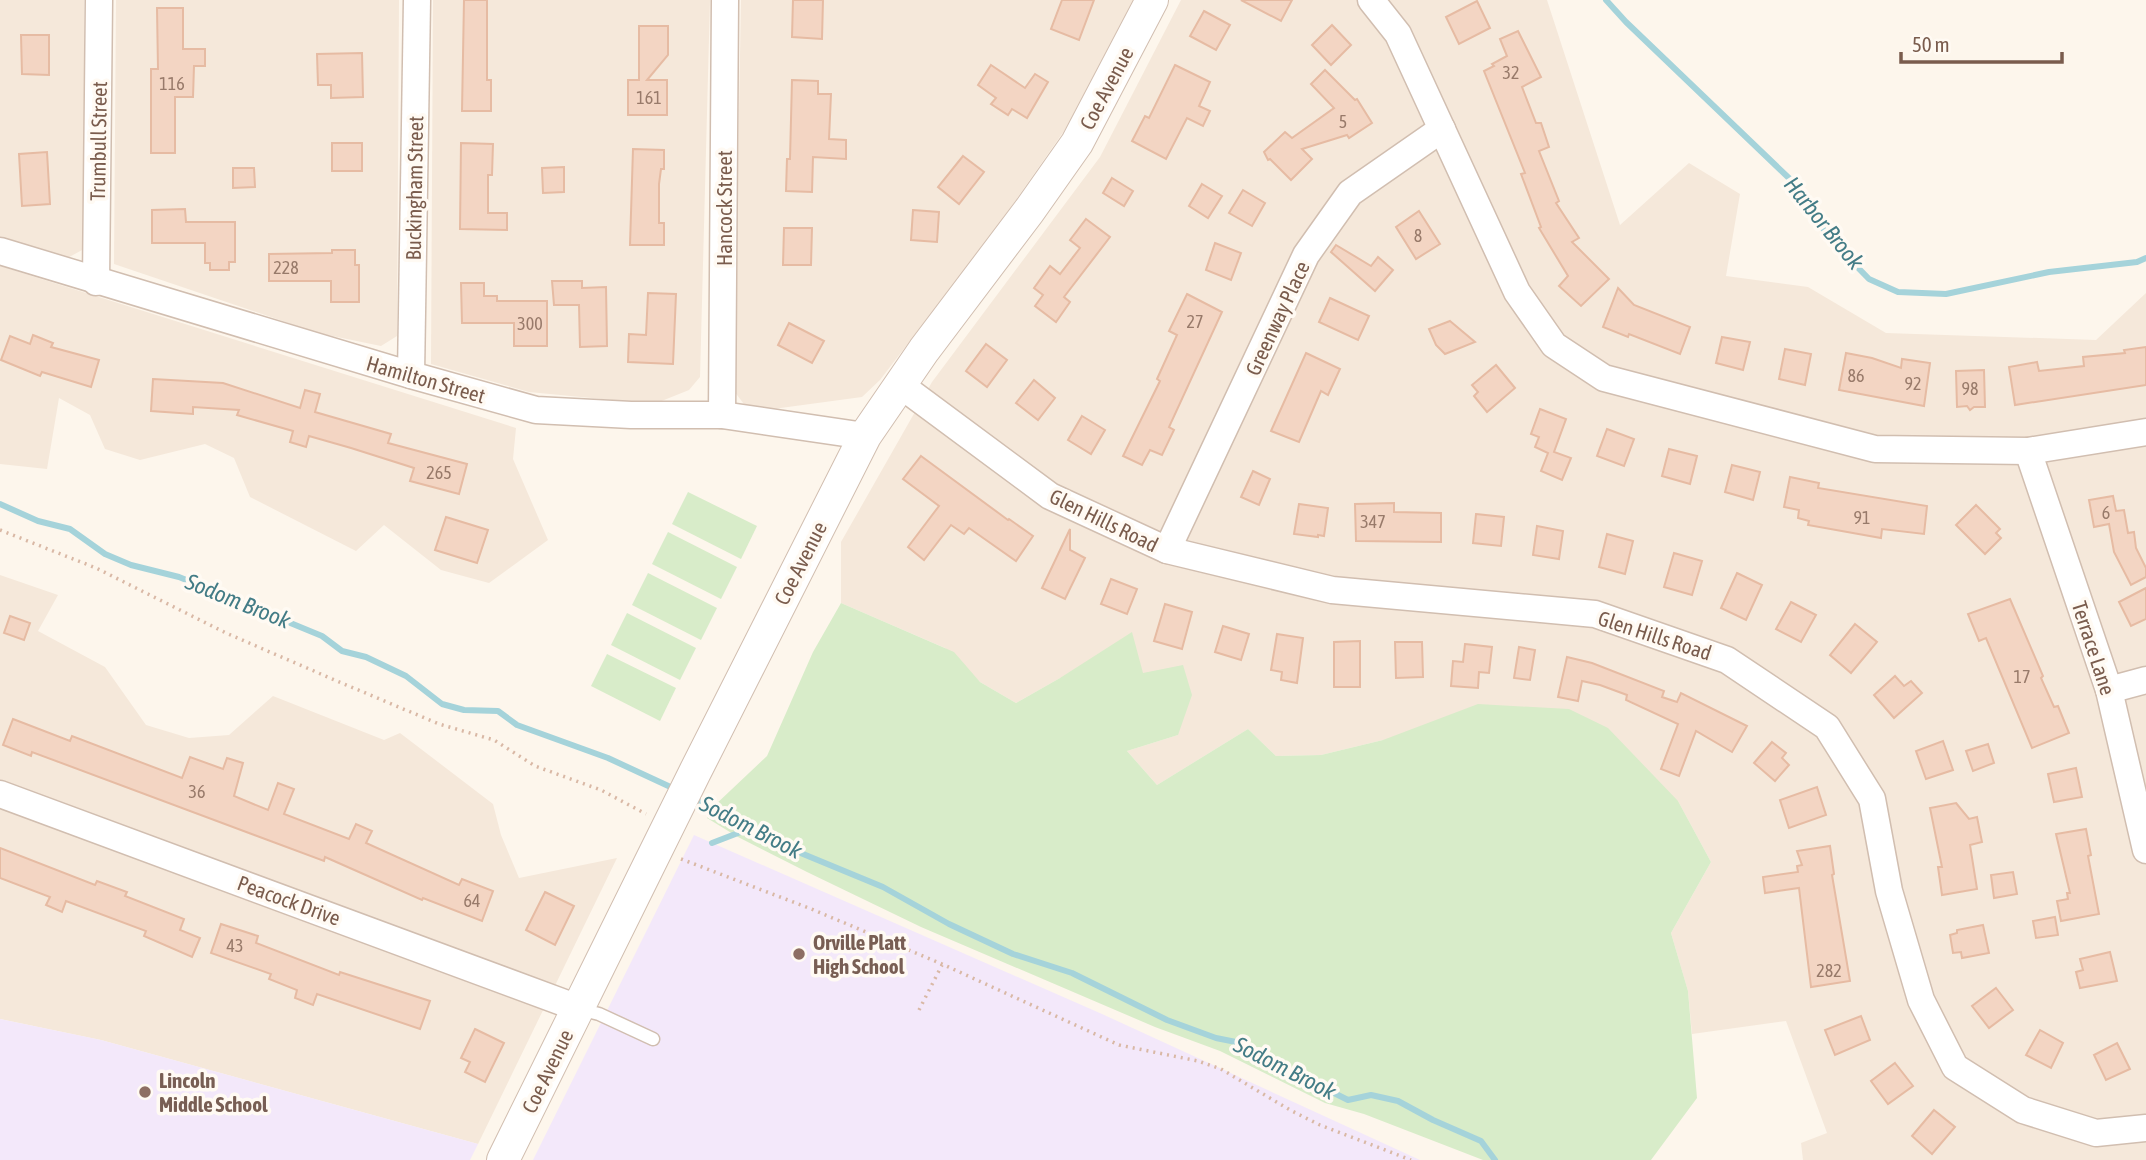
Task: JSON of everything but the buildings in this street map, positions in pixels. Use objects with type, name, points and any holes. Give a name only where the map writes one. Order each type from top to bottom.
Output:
[{"type":"street","name":"Trumbull Street","points":[[96,282],[99,0]]},
{"type":"street","name":"Buckingham Street","points":[[411,375],[417,0]]},
{"type":"street","name":"Hancock Street","points":[[722,415],[725,0]]},
{"type":"street","name":"Coe Avenue","points":[[503,1160],[578,1008],[662,816],[695,772],[865,436],[899,384],[1037,201],[1077,143],[1153,0]]},
{"type":"street","points":[[1371,0],[1398,34],[1517,292],[1554,345],[1604,379],[1875,449],[2028,451],[2146,432]]},
{"type":"street","name":"Greenway Place","points":[[1167,550],[1306,255],[1350,193],[1442,129]]},
{"type":"street","name":"Hamilton Street","points":[[0,251],[96,282],[536,410],[631,415],[722,415],[865,436]]},
{"type":"street","name":"Glen Hills Road","points":[[899,384],[1050,496],[1167,550],[1332,590],[1595,614],[1727,660],[1827,726],[1872,799],[1889,891],[1921,1000],[1955,1067],[2023,1110],[2096,1133],[2146,1128]]},
{"type":"street","name":"Terrace Lane","points":[[2028,451],[2109,690],[2146,849]]},
{"type":"street","points":[[2109,690],[2146,680]]},
{"type":"street","name":"Peacock Drive","points":[[0,794],[578,1008]]},
{"type":"lane","points":[[578,1008],[653,1039]]},
{"type":"path","points":[[0,530],[96,568],[226,633],[439,724],[494,740],[535,766],[662,816]]},
{"type":"path","points":[[678,858],[809,908],[942,964],[1119,1045],[1198,1061],[1222,1069],[1320,1125],[1411,1160]]},
{"type":"path","points":[[919,1010],[942,964]]},
{"type":"shaded area","points":[[0,0],[84,0],[84,249],[60,262],[0,242]]},
{"type":"shaded area","points":[[116,0],[399,0],[397,336],[381,346],[318,333],[114,264]]},
{"type":"shaded area","points":[[433,0],[710,0],[700,377],[689,390],[654,404],[529,392],[431,364]]},
{"type":"shaded area","points":[[741,0],[1135,0],[1073,118],[995,230],[880,380],[862,397],[750,412],[734,391]]},
{"type":"shaded area","points":[[1181,0],[1547,0],[1620,225],[1689,163],[1740,194],[1726,276],[1808,287],[1886,333],[2096,340],[2146,293],[2146,1160],[1803,1160],[1801,1143],[1827,1133],[1786,1021],[1692,1034],[1688,991],[1671,933],[1711,862],[1678,801],[1383,740],[1321,755],[1276,756],[1248,729],[1157,785],[1127,751],[1178,735],[1143,673],[1060,678],[1016,703],[980,682],[945,648],[841,603],[841,542],[932,382],[1100,157]]},
{"type":"shaded area","points":[[0,266],[516,428],[513,459],[548,540],[489,583],[441,570],[384,525],[356,551],[250,497],[234,458],[205,444],[140,460],[105,449],[90,415],[59,398],[47,469],[0,464]]},
{"type":"shaded area","points":[[0,575],[58,595],[38,631],[105,667],[146,725],[189,738],[229,735],[273,696],[384,740],[400,733],[493,804],[501,835],[519,878],[617,858],[478,1144],[101,1040],[0,1019]]},
{"type":"shaded area","name":"Orville Platt High School","points":[[694,835],[1102,1014],[1420,1160],[533,1160]]},
{"type":"shaded area","name":"Lincoln Middle School","points":[[0,1019],[101,1040],[478,1144],[470,1160],[0,1160]]},
{"type":"green space","points":[[688,492],[757,526],[741,559],[672,524]]},
{"type":"green space","points":[[668,532],[737,567],[721,599],[652,564]]},
{"type":"green space","points":[[648,573],[717,608],[701,640],[632,605]]},
{"type":"green space","points":[[841,603],[954,652],[980,682],[1016,703],[1132,632],[1143,673],[1183,665],[1192,695],[1178,735],[1127,751],[1157,785],[1248,729],[1276,756],[1321,755],[1383,740],[1478,704],[1569,709],[1608,728],[1678,801],[1711,862],[1671,933],[1688,991],[1697,1098],[1651,1160],[1483,1160],[1364,1114],[1325,1103],[1220,1051],[1155,1027],[921,927],[738,837],[707,818],[713,807],[767,756],[813,652]]},
{"type":"green space","points":[[627,613],[696,648],[680,680],[611,645]]},
{"type":"green space","points":[[607,654],[676,688],[660,721],[591,686]]},
{"type":"waterway","name":"Harbor Brook","points":[[1606,0],[1792,181],[1830,239],[1869,279],[1898,292],[1946,294],[2049,272],[2137,262],[2146,258]]},
{"type":"waterway","name":"Sodom Brook","points":[[0,504],[38,521],[70,529],[105,554],[131,565],[179,577],[322,636],[342,651],[366,657],[406,676],[442,704],[464,710],[498,711],[517,725],[608,758],[677,790]]},
{"type":"waterway","name":"Sodom Brook","points":[[693,798],[791,849],[883,887],[949,924],[1013,954],[1072,973],[1167,1020],[1216,1038],[1246,1044],[1285,1073],[1348,1100],[1371,1095],[1398,1101],[1481,1141],[1495,1160]]},
{"type":"waterway","points":[[712,843],[751,828]]},
{"type":"place","name":"Orville Platt High School","points":[[799,954]]},
{"type":"place","name":"Lincoln Middle School","points":[[145,1092]]}]
